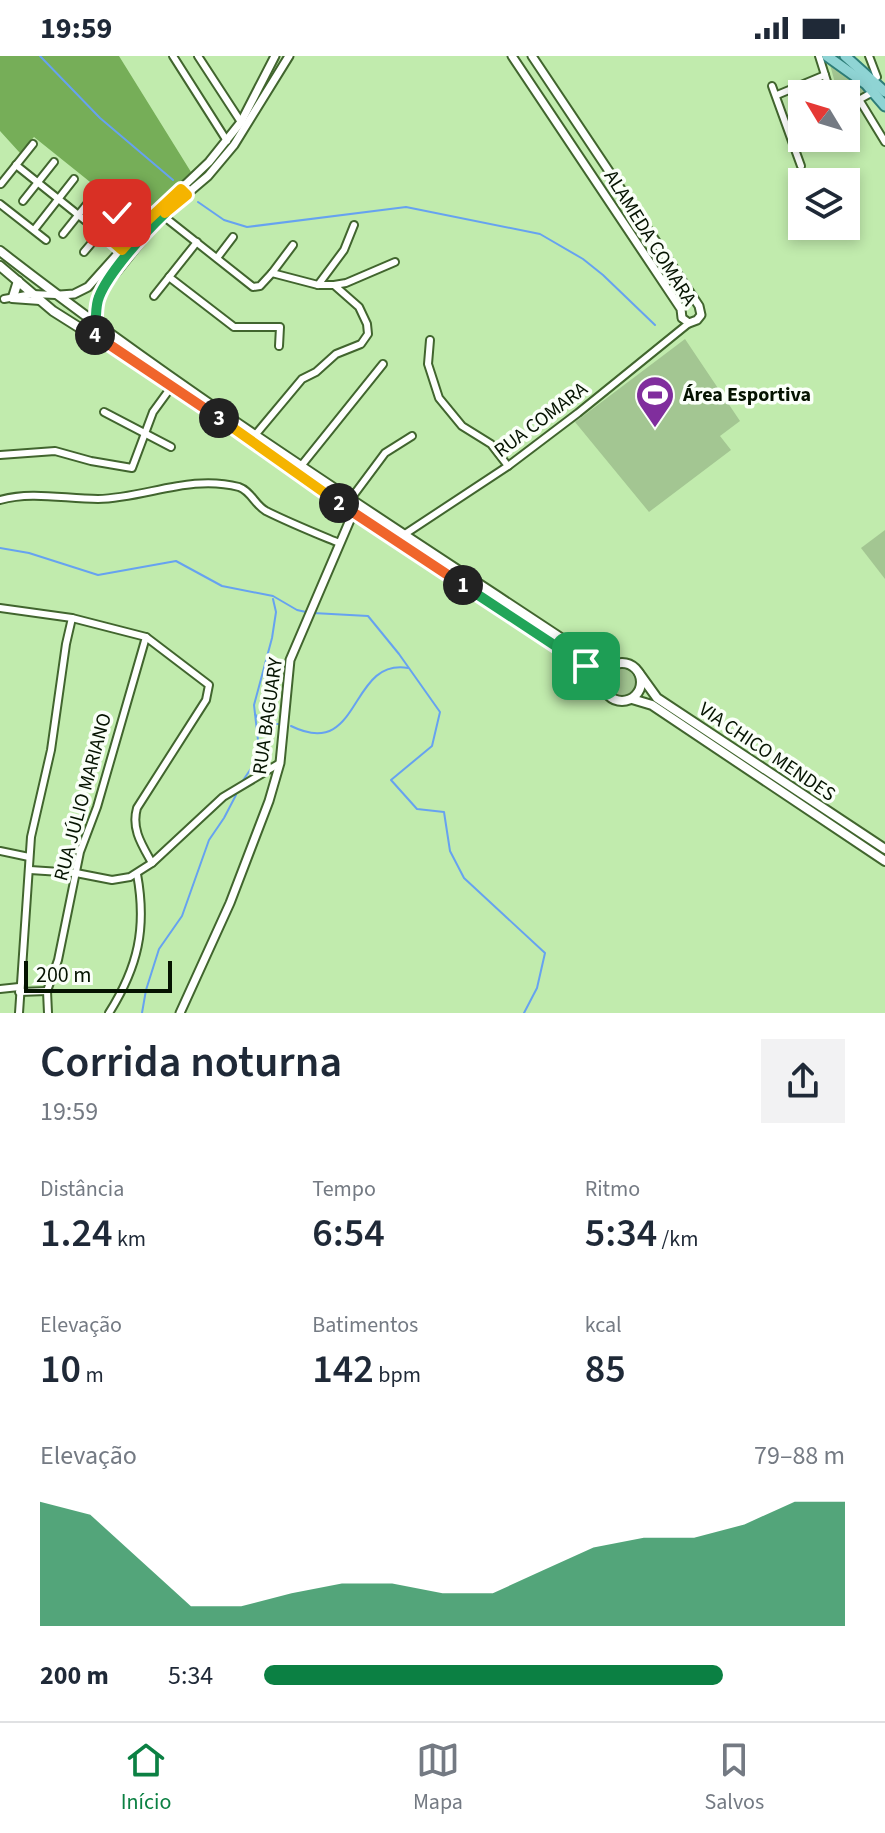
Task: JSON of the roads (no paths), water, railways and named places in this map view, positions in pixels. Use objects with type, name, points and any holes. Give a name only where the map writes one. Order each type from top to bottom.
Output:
[{"type":"main road","points":[[827,56],[873,92],[885,106]]},
{"type":"main road","points":[[845,56],[875,78],[885,92]]},
{"type":"main road","points":[[0,251],[350,500],[597,662],[611,667],[626,664],[639,673],[641,686],[632,699],[617,701],[605,692],[604,678],[611,667]]},
{"type":"main road","points":[[0,266],[49,308],[172,386],[353,513],[586,666],[603,685]]},
{"type":"main road","points":[[6,298],[18,281]]},
{"type":"main road","points":[[49,308],[60,295]]},
{"type":"main road","name":"VIA CHICO MENDES","points":[[639,673],[657,698],[885,849]]},
{"type":"main road","name":"VIA CHICO MENDES","points":[[632,699],[652,705],[885,861]]},
{"type":"street","points":[[173,56],[227,141]]},
{"type":"street","points":[[198,56],[241,122]]},
{"type":"street","points":[[93,334],[101,292],[162,215],[227,141],[241,122],[275,56]]},
{"type":"street","points":[[6,298],[84,291],[149,219],[217,166],[242,135],[289,56]]},
{"type":"street","name":"ALAMEDA COMARA","points":[[512,56],[681,309],[682,318],[689,323],[697,320],[701,308],[694,302],[532,56]]},
{"type":"street","points":[[819,56],[827,80]]},
{"type":"street","points":[[869,56],[875,78],[885,73]]},
{"type":"street","points":[[777,95],[825,75]]},
{"type":"street","points":[[772,86],[801,166]]},
{"type":"street","points":[[873,92],[860,101],[885,142]]},
{"type":"street","points":[[1,184],[33,144]]},
{"type":"street","points":[[23,201],[54,162]]},
{"type":"street","points":[[16,165],[122,250]]},
{"type":"street","points":[[34,230],[74,179]]},
{"type":"street","points":[[63,234],[95,194]]},
{"type":"street","points":[[0,204],[46,240]]},
{"type":"street","points":[[84,252],[117,213]]},
{"type":"street","points":[[162,215],[255,288],[272,273],[293,245]]},
{"type":"street","points":[[318,285],[344,250],[354,225]]},
{"type":"street","points":[[217,258],[233,237]]},
{"type":"street","points":[[154,296],[197,242]]},
{"type":"street","points":[[272,273],[318,285],[334,285],[395,262]]},
{"type":"street","points":[[169,277],[234,327],[280,327],[279,346]]},
{"type":"street","points":[[256,434],[302,379],[316,372],[336,354],[352,349],[365,340],[368,334],[363,314],[334,285]]},
{"type":"street","points":[[6,298],[40,301]]},
{"type":"street","points":[[681,309],[688,302],[694,302]]},
{"type":"street","name":"RUA COMARA","points":[[405,534],[508,466],[689,323]]},
{"type":"street","points":[[430,340],[428,364],[439,398],[462,426],[491,444],[508,466]]},
{"type":"street","points":[[301,466],[383,364]]},
{"type":"street","points":[[0,455],[55,451],[132,468],[153,412],[172,386]]},
{"type":"street","points":[[104,412],[171,447]]},
{"type":"street","points":[[350,500],[385,453],[412,436]]},
{"type":"street","points":[[0,500],[47,495],[99,499],[181,483],[219,484],[246,490],[263,509],[339,543]]},
{"type":"street","name":"RUA BAGUARY","points":[[180,1013],[230,903],[269,801],[280,763],[290,660],[353,513]]},
{"type":"street","points":[[0,608],[72,618],[146,637],[208,684],[209,694],[204,703],[137,808],[134,822],[137,834],[152,863]]},
{"type":"street","points":[[19,1013],[29,857],[53,741],[72,618]]},
{"type":"street","name":"RUA JÚLIO MARIANO","points":[[48,1013],[47,991],[58,960],[80,852],[97,807],[146,637]]},
{"type":"street","points":[[30,870],[76,873],[112,880],[137,874],[223,797],[280,763]]},
{"type":"street","points":[[0,851],[29,857]]},
{"type":"street","points":[[109,1013],[134,965],[140,941],[137,874]]},
{"type":"street","points":[[0,989],[47,991]]},
{"type":"waterway","points":[[40,56],[100,118],[173,180]]},
{"type":"waterway","points":[[198,202],[224,220],[247,227],[406,207],[540,234],[583,259],[655,325]]},
{"type":"waterway","points":[[0,548],[29,553],[98,575],[176,561],[222,586],[273,596],[306,612]]},
{"type":"waterway","points":[[240,785],[252,767],[258,740],[254,705],[272,638],[276,612],[273,599]]},
{"type":"waterway","points":[[313,613],[368,616],[440,712],[432,746],[391,780],[417,809],[444,812],[450,851],[464,878],[545,953],[537,988],[524,1013]]},
{"type":"waterway","points":[[291,726],[314,733],[331,730],[343,720],[374,678],[389,669],[408,668]]},
{"type":"waterway","points":[[255,714],[263,722],[281,724]]},
{"type":"waterway","points":[[142,1013],[159,949],[182,916],[209,840],[236,795]]},
{"type":"place","name":"Área Esportiva","points":[[655,429]]}]
